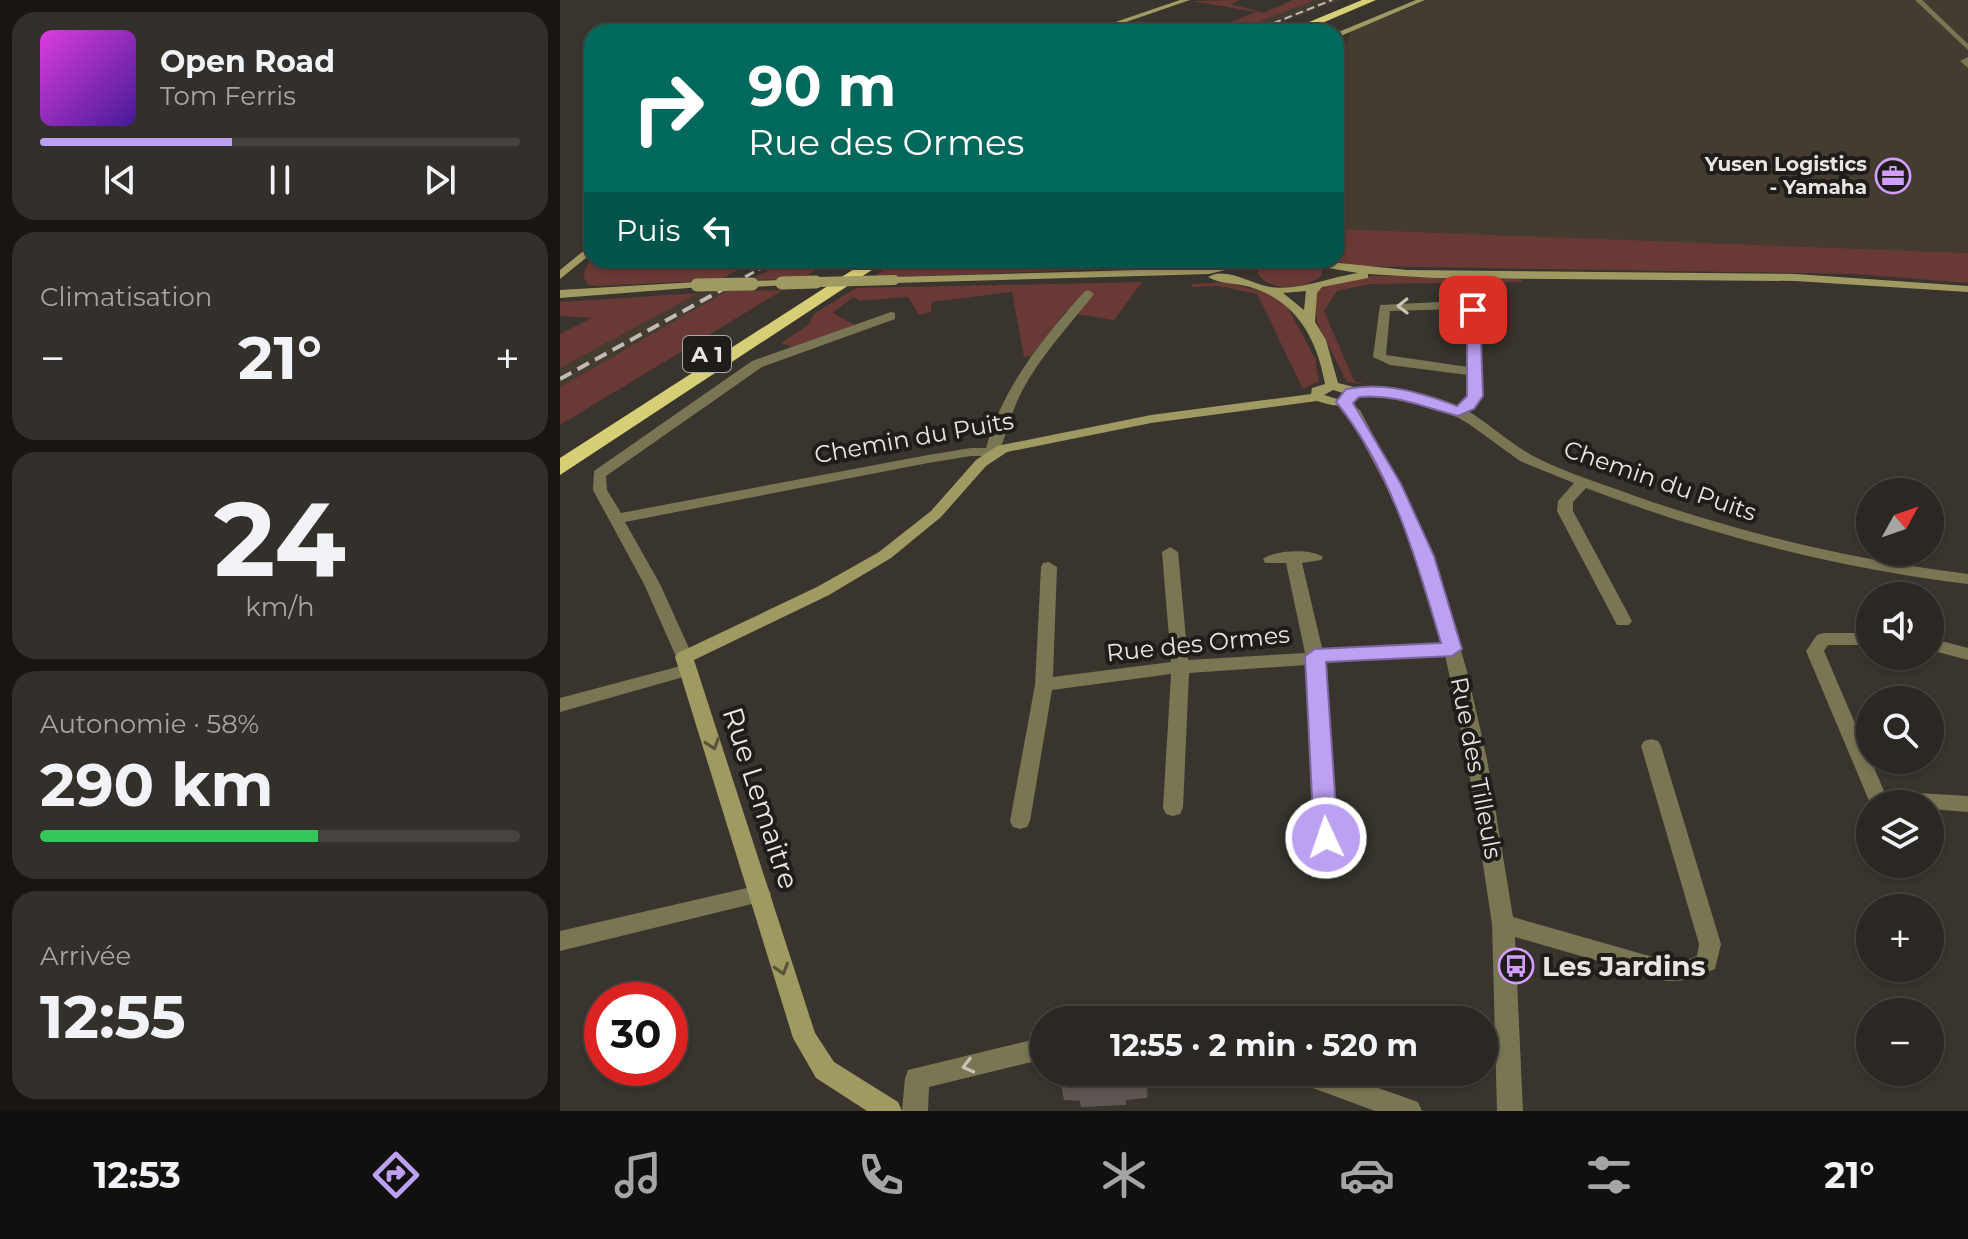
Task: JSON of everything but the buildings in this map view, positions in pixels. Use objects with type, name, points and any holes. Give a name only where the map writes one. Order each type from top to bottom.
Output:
[{"type":"highway","points":[[1311,24],[1371,0]]},
{"type":"highway","points":[[1329,24],[1389,0]]},
{"type":"highway","name":"A 1","points":[[560,449],[843,268]]},
{"type":"highway","name":"A 1","points":[[560,471],[867,268]]},
{"type":"street","points":[[1114,24],[1187,0]]},
{"type":"street","points":[[1344,33],[1422,0]]},
{"type":"street","points":[[1918,0],[1968,48]]},
{"type":"street","points":[[1968,59],[1964,61],[1968,66]]},
{"type":"street","points":[[560,276],[584,254]]},
{"type":"street","points":[[566,293],[584,258]]},
{"type":"street","points":[[1344,264],[1426,273],[1872,281],[1968,289]]},
{"type":"street","points":[[566,293],[697,285],[1118,275],[1231,268]]},
{"type":"street","points":[[1253,268],[1249,275],[1265,287],[1283,294],[1309,323],[1330,369],[1332,386],[1347,398]]},
{"type":"street","points":[[1309,323],[1311,292],[1329,275],[1324,268]]},
{"type":"street","points":[[1118,275],[1216,277],[1295,290],[1321,284],[1426,273]]},
{"type":"street","points":[[560,705],[686,664],[885,555],[936,514],[992,453],[996,433],[1037,354],[1088,294]]},
{"type":"street","points":[[1458,411],[1473,402],[1474,372],[1473,310],[1459,305],[1384,308],[1379,357],[1474,372]]},
{"type":"street","name":"Rue Lemaitre","points":[[889,1111],[838,1079],[816,1058],[797,1016],[686,664],[652,584],[615,519],[598,479],[599,474],[757,364],[891,316]]},
{"type":"street","points":[[1332,386],[1317,391],[1318,397],[1347,398]]},
{"type":"street","name":"Chemin du Puits","points":[[1347,398],[1404,393],[1458,411],[1515,452],[1584,481],[1814,556],[1868,567],[1968,579]]},
{"type":"street","name":"Chemin du Puits","points":[[615,519],[957,454],[992,453],[1036,440],[1151,419],[1318,397]]},
{"type":"street","name":"Rue des Tilleuls","points":[[1347,398],[1425,556],[1452,649],[1477,759],[1503,924],[1510,1111]]},
{"type":"street","points":[[1584,481],[1566,501],[1565,511],[1623,621]]},
{"type":"street","points":[[1170,552],[1180,667],[1173,808]]},
{"type":"street","points":[[1271,559],[1315,557]]},
{"type":"street","points":[[1293,558],[1315,656],[1326,838]]},
{"type":"street","points":[[1020,821],[1044,685],[1049,567]]},
{"type":"street","points":[[1856,638],[1823,639],[1815,651],[1877,798],[1968,804]]},
{"type":"street","points":[[1944,648],[1968,654]]},
{"type":"street","name":"Rue des Ormes","points":[[1044,685],[1180,667],[1452,649]]},
{"type":"street","points":[[1503,924],[1667,971],[1689,970],[1707,962],[1710,944],[1651,746]]},
{"type":"street","points":[[560,941],[760,894]]},
{"type":"street","points":[[915,1111],[917,1078],[1030,1051]]},
{"type":"street","points":[[1339,1086],[1409,1111]]},
{"type":"shaded area","points":[[1240,0],[1231,4],[1264,13],[1292,0],[1314,0],[1253,24],[1227,24],[1256,12],[1192,1]]},
{"type":"shaded area","points":[[1307,0],[1340,0],[1278,24],[1245,24]]},
{"type":"shaded area","points":[[1428,0],[1968,0],[1968,253],[1344,229],[1344,53],[1350,32]]},
{"type":"shaded area","points":[[1344,229],[1968,253],[1968,283],[1853,274],[1353,266],[1344,263]]},
{"type":"shaded area","points":[[586,268],[742,268],[719,280],[598,286],[588,285],[583,276]]},
{"type":"shaded area","points":[[772,268],[819,268],[801,279],[750,280]]},
{"type":"shaded area","points":[[886,268],[1140,268],[872,278]]},
{"type":"shaded area","points":[[1261,268],[1320,268],[1322,275],[1307,284],[1288,287],[1269,283],[1257,272]]},
{"type":"shaded area","points":[[1391,276],[1522,279],[1521,282],[1370,284],[1337,291],[1324,311],[1354,381],[1367,385],[1347,382],[1317,323],[1315,293],[1342,280]]},
{"type":"shaded area","points":[[1142,282],[1114,320],[1065,312],[1031,356],[1024,357],[1012,292],[931,302],[931,312],[919,315],[908,297],[860,301],[853,297],[833,313],[855,325],[792,347],[781,343],[808,325],[814,314],[856,288]]},
{"type":"shaded area","points":[[1225,282],[1282,297],[1315,358],[1319,381],[1303,389],[1257,294],[1219,286],[1192,287],[1192,284]]},
{"type":"shaded area","points":[[783,290],[560,425],[560,387],[727,291]]},
{"type":"shaded area","points":[[727,291],[560,387],[560,368],[699,293]]},
{"type":"shaded area","points":[[699,293],[560,368],[560,334],[592,318],[560,316],[560,302]]},
{"type":"railway","points":[[1271,24],[1332,0]]},
{"type":"railway","points":[[732,284],[761,268]]},
{"type":"railway","points":[[560,379],[736,282]]},
{"type":"place","name":"Yusen Logistics - Yamaha","points":[[1893,176]]},
{"type":"place","name":"Les Jardins","points":[[1516,966]]},
{"type":"route","points":[[1326,838],[1315,656],[1452,649],[1425,556],[1353,410],[1343,402],[1351,398],[1352,393],[1377,391],[1412,395],[1458,411],[1469,405],[1475,396],[1473,310]]}]
